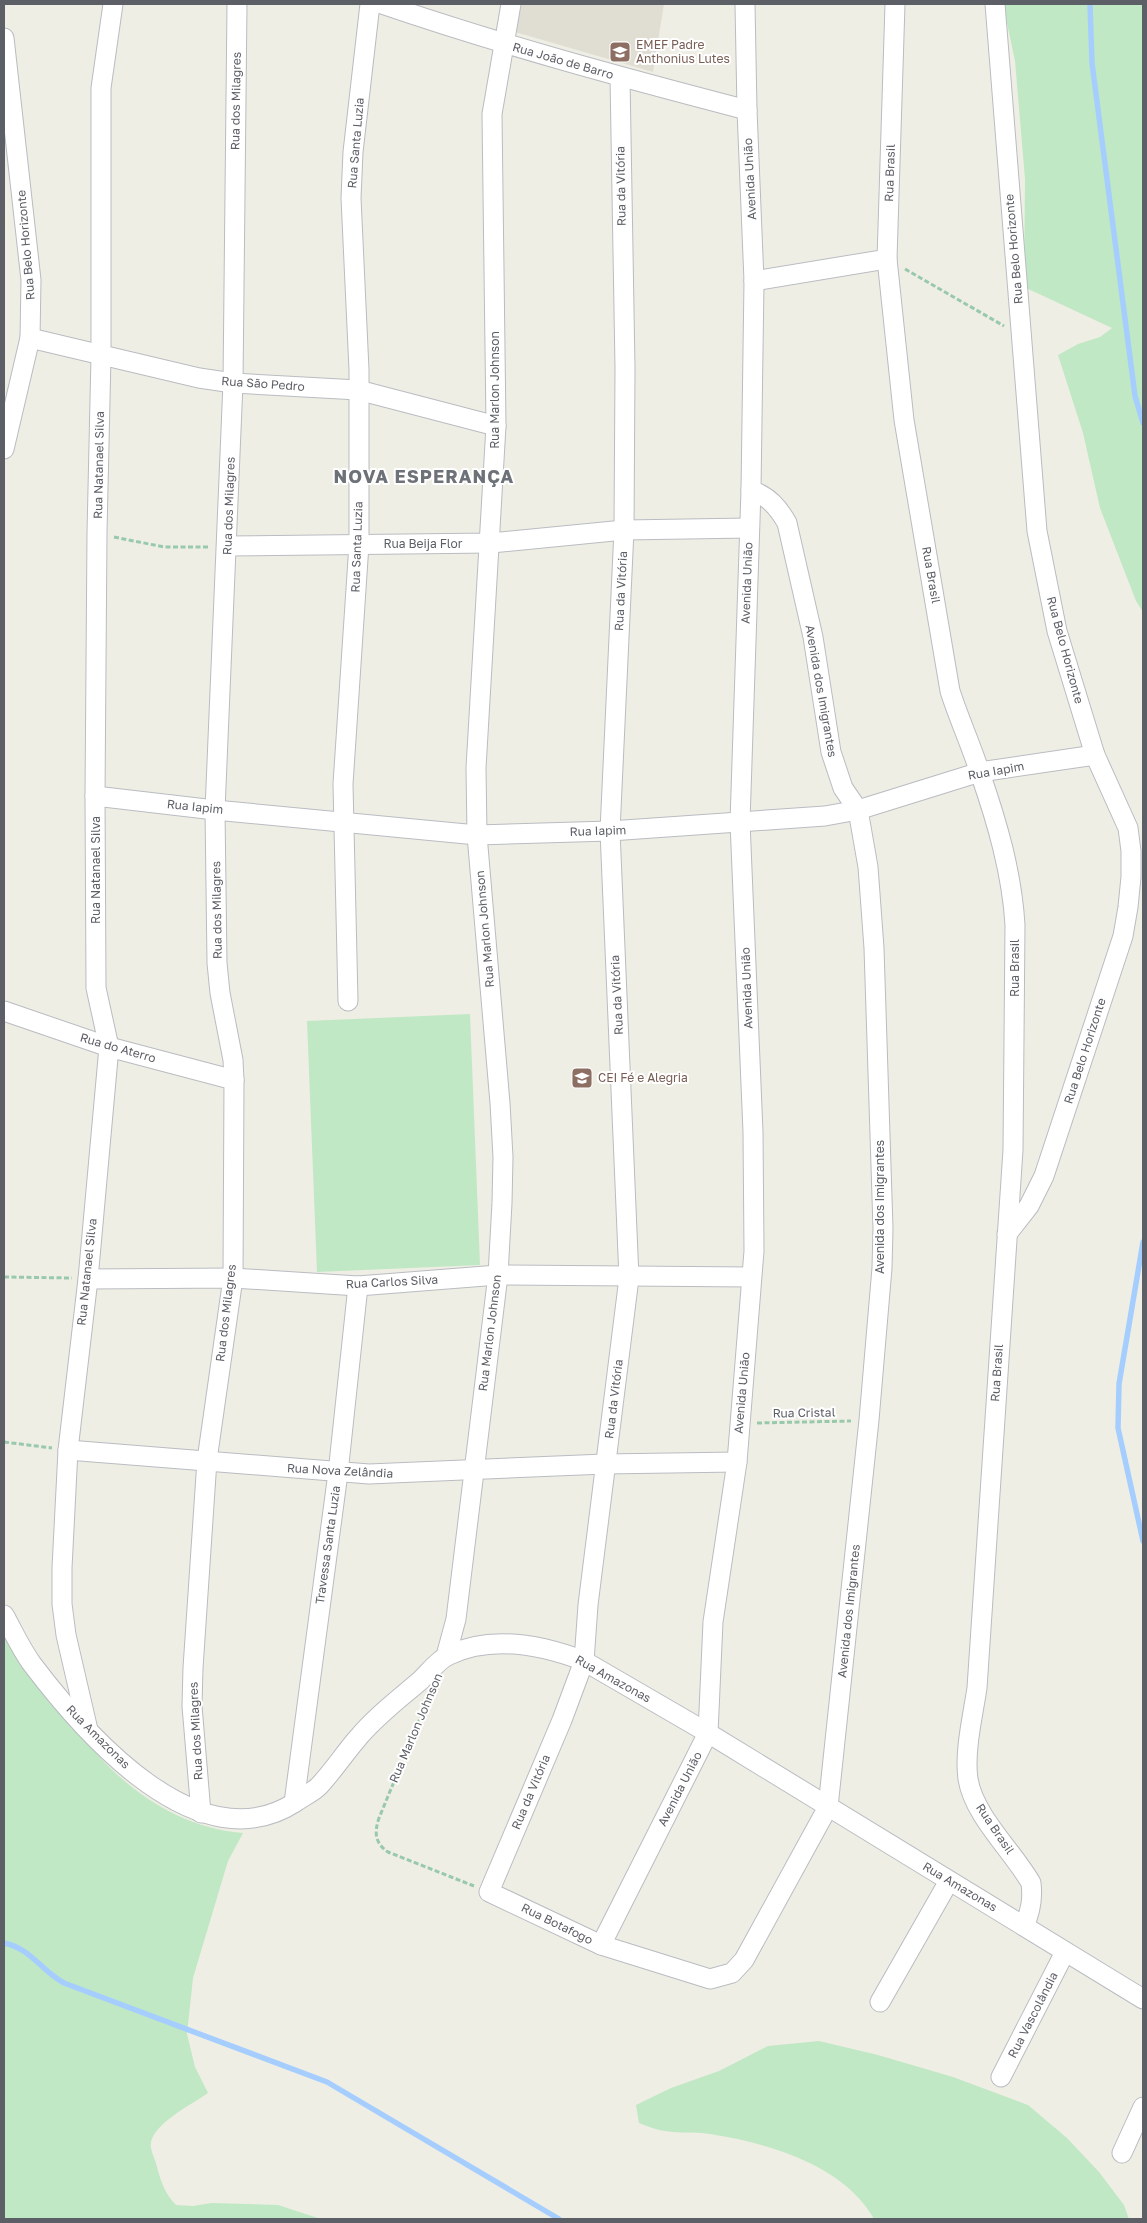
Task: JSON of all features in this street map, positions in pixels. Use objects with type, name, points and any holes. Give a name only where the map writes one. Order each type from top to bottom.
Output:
[{"type":"street","name":"Rua Natanael Silva","points":[[88,1730],[66,1635],[62,1604],[62,1568],[68,1450],[88,1279],[109,1047],[98,1007],[96,988],[95,796],[97,533],[101,356],[101,88],[113,4]]},
{"type":"street","name":"Rua dos Milagres","points":[[201,1813],[192,1706],[206,1460],[233,1278],[234,1080],[233,1060],[220,993],[217,964],[216,810],[233,383],[237,4]]},
{"type":"street","name":"Rua Santa Luzia","points":[[348,1001],[343,822],[345,728],[359,544],[358,342],[351,198],[353,152],[370,4]]},
{"type":"street","name":"Rua João de Barro","points":[[382,4],[502,44],[620,78],[747,110]]},
{"type":"street","name":"Rua Marlon Johnson","points":[[446,1656],[456,1620],[498,1276],[503,1157],[477,835],[476,768],[491,543],[496,426],[492,114],[502,44],[511,4]]},
{"type":"street","name":"Avenida União","points":[[601,1945],[708,1733],[713,1622],[736,1462],[754,1250],[752,1132],[740,822],[751,490],[754,281],[745,4]]},
{"type":"street","name":"Rua Brasil","points":[[895,4],[887,259],[904,420],[950,691],[958,717],[980,772],[1008,868],[1015,925],[1013,1150],[978,1678],[967,1764],[968,1779],[976,1802],[1030,1883],[1033,1895],[1024,1926]]},
{"type":"street","name":"Rua Belo Horizonte","points":[[995,4],[1037,531],[1057,631],[1095,756],[1115,796],[1128,828],[1131,859],[1128,907],[1123,936],[1044,1176],[1029,1206],[1007,1234]]},
{"type":"street","name":"Rua Belo Horizonte","points":[[4,38],[31,280],[30,338],[4,449]]},
{"type":"street","name":"Rua da Vitória","points":[[489,1892],[558,1729],[584,1661],[588,1605],[629,1278],[610,831],[624,530],[620,78]]},
{"type":"street","points":[[754,281],[887,259]]},
{"type":"street","name":"Rua São Pedro","points":[[30,338],[175,374],[233,383],[358,390],[496,426]]},
{"type":"street","name":"Avenida dos Imigrantes","points":[[744,1960],[828,1807],[869,1420],[882,1268],[883,1228],[872,896],[858,810],[844,788],[830,752],[813,637],[787,523],[771,501],[751,490]]},
{"type":"street","name":"Rua Beija Flor","points":[[227,546],[491,543],[624,530],[749,528]]},
{"type":"street","name":"Rua Iapim","points":[[95,796],[216,810],[477,835],[610,831],[825,816],[858,810],[888,799],[980,772],[1095,756]]},
{"type":"street","name":"Rua do Aterro","points":[[4,1011],[109,1047],[234,1080]]},
{"type":"street","name":"Rua Carlos Silva","points":[[88,1279],[233,1278],[358,1286],[498,1276],[751,1278]]},
{"type":"street","name":"Travessa Santa Luzia","points":[[294,1803],[338,1473],[358,1286]]},
{"type":"street","name":"Rua Nova Zelândia","points":[[68,1450],[206,1460],[338,1473],[404,1474],[474,1469],[606,1464],[736,1462]]},
{"type":"street","name":"Rua Amazonas","points":[[4,1615],[31,1662],[88,1730],[122,1764],[141,1778],[201,1813],[229,1819],[251,1818],[276,1813],[318,1787],[375,1719],[446,1656],[475,1645],[513,1645],[545,1649],[584,1661],[708,1733],[1065,1952],[1141,1991]]},
{"type":"street","points":[[880,2002],[949,1881]]},
{"type":"street","name":"Rua Botafogo","points":[[489,1892],[601,1945],[710,1979],[732,1973],[744,1960]]},
{"type":"street","name":"Rua Vascolândia","points":[[1001,2077],[1065,1952]]},
{"type":"street","points":[[1122,2153],[1143,2106]]},
{"type":"path","points":[[887,259],[1022,337]]},
{"type":"path","points":[[97,533],[164,547],[227,546]]},
{"type":"path","points":[[4,1276],[88,1279]]},
{"type":"path","name":"Rua Cristal","points":[[739,1424],[869,1420]]},
{"type":"path","points":[[4,1442],[68,1450]]},
{"type":"path","name":"Rua Marlon Johnson","points":[[431,1692],[378,1818],[376,1838],[381,1847],[388,1852],[489,1892]]},
{"type":"shaded area","name":"EMEF Padre Anthonius Lutes","points":[[522,4],[664,4],[653,72],[515,32]]},
{"type":"green space","points":[[1003,4],[1143,4],[1143,612],[1136,601],[1100,508],[1083,433],[1058,355],[1078,344],[1100,337],[1112,328],[1024,287],[1025,179],[1015,61]]},
{"type":"green space","points":[[470,1014],[480,1265],[317,1272],[307,1021]]},
{"type":"green space","points":[[4,1625],[49,1694],[74,1727],[101,1759],[131,1786],[164,1809],[201,1825],[243,1833],[228,1861],[193,1978],[187,2034],[195,2067],[208,2093],[172,2116],[156,2132],[152,2140],[151,2148],[166,2192],[176,2205],[193,2206],[212,2203],[278,2205],[321,2219],[4,2219]]},
{"type":"green space","points":[[819,2041],[878,2055],[953,2077],[1028,2105],[1067,2138],[1099,2172],[1124,2205],[1129,2219],[874,2219],[861,2200],[844,2184],[802,2160],[756,2143],[704,2133],[662,2130],[639,2123],[636,2105],[671,2088],[719,2071],[768,2046]]},
{"type":"waterway","points":[[1090,4],[1092,63],[1135,396],[1143,423]]},
{"type":"waterway","points":[[1143,1242],[1119,1384],[1118,1428],[1143,1541]]},
{"type":"waterway","points":[[4,1943],[22,1950],[64,1983],[327,2082],[559,2219]]},
{"type":"place","name":"EMEF Padre Anthonius Lutes","points":[[620,52]]},
{"type":"place","name":"CEI Fé e Alegria","points":[[582,1078]]},
{"type":"district","name":"NOVA ESPERANÇA","points":[[424,477]]}]
